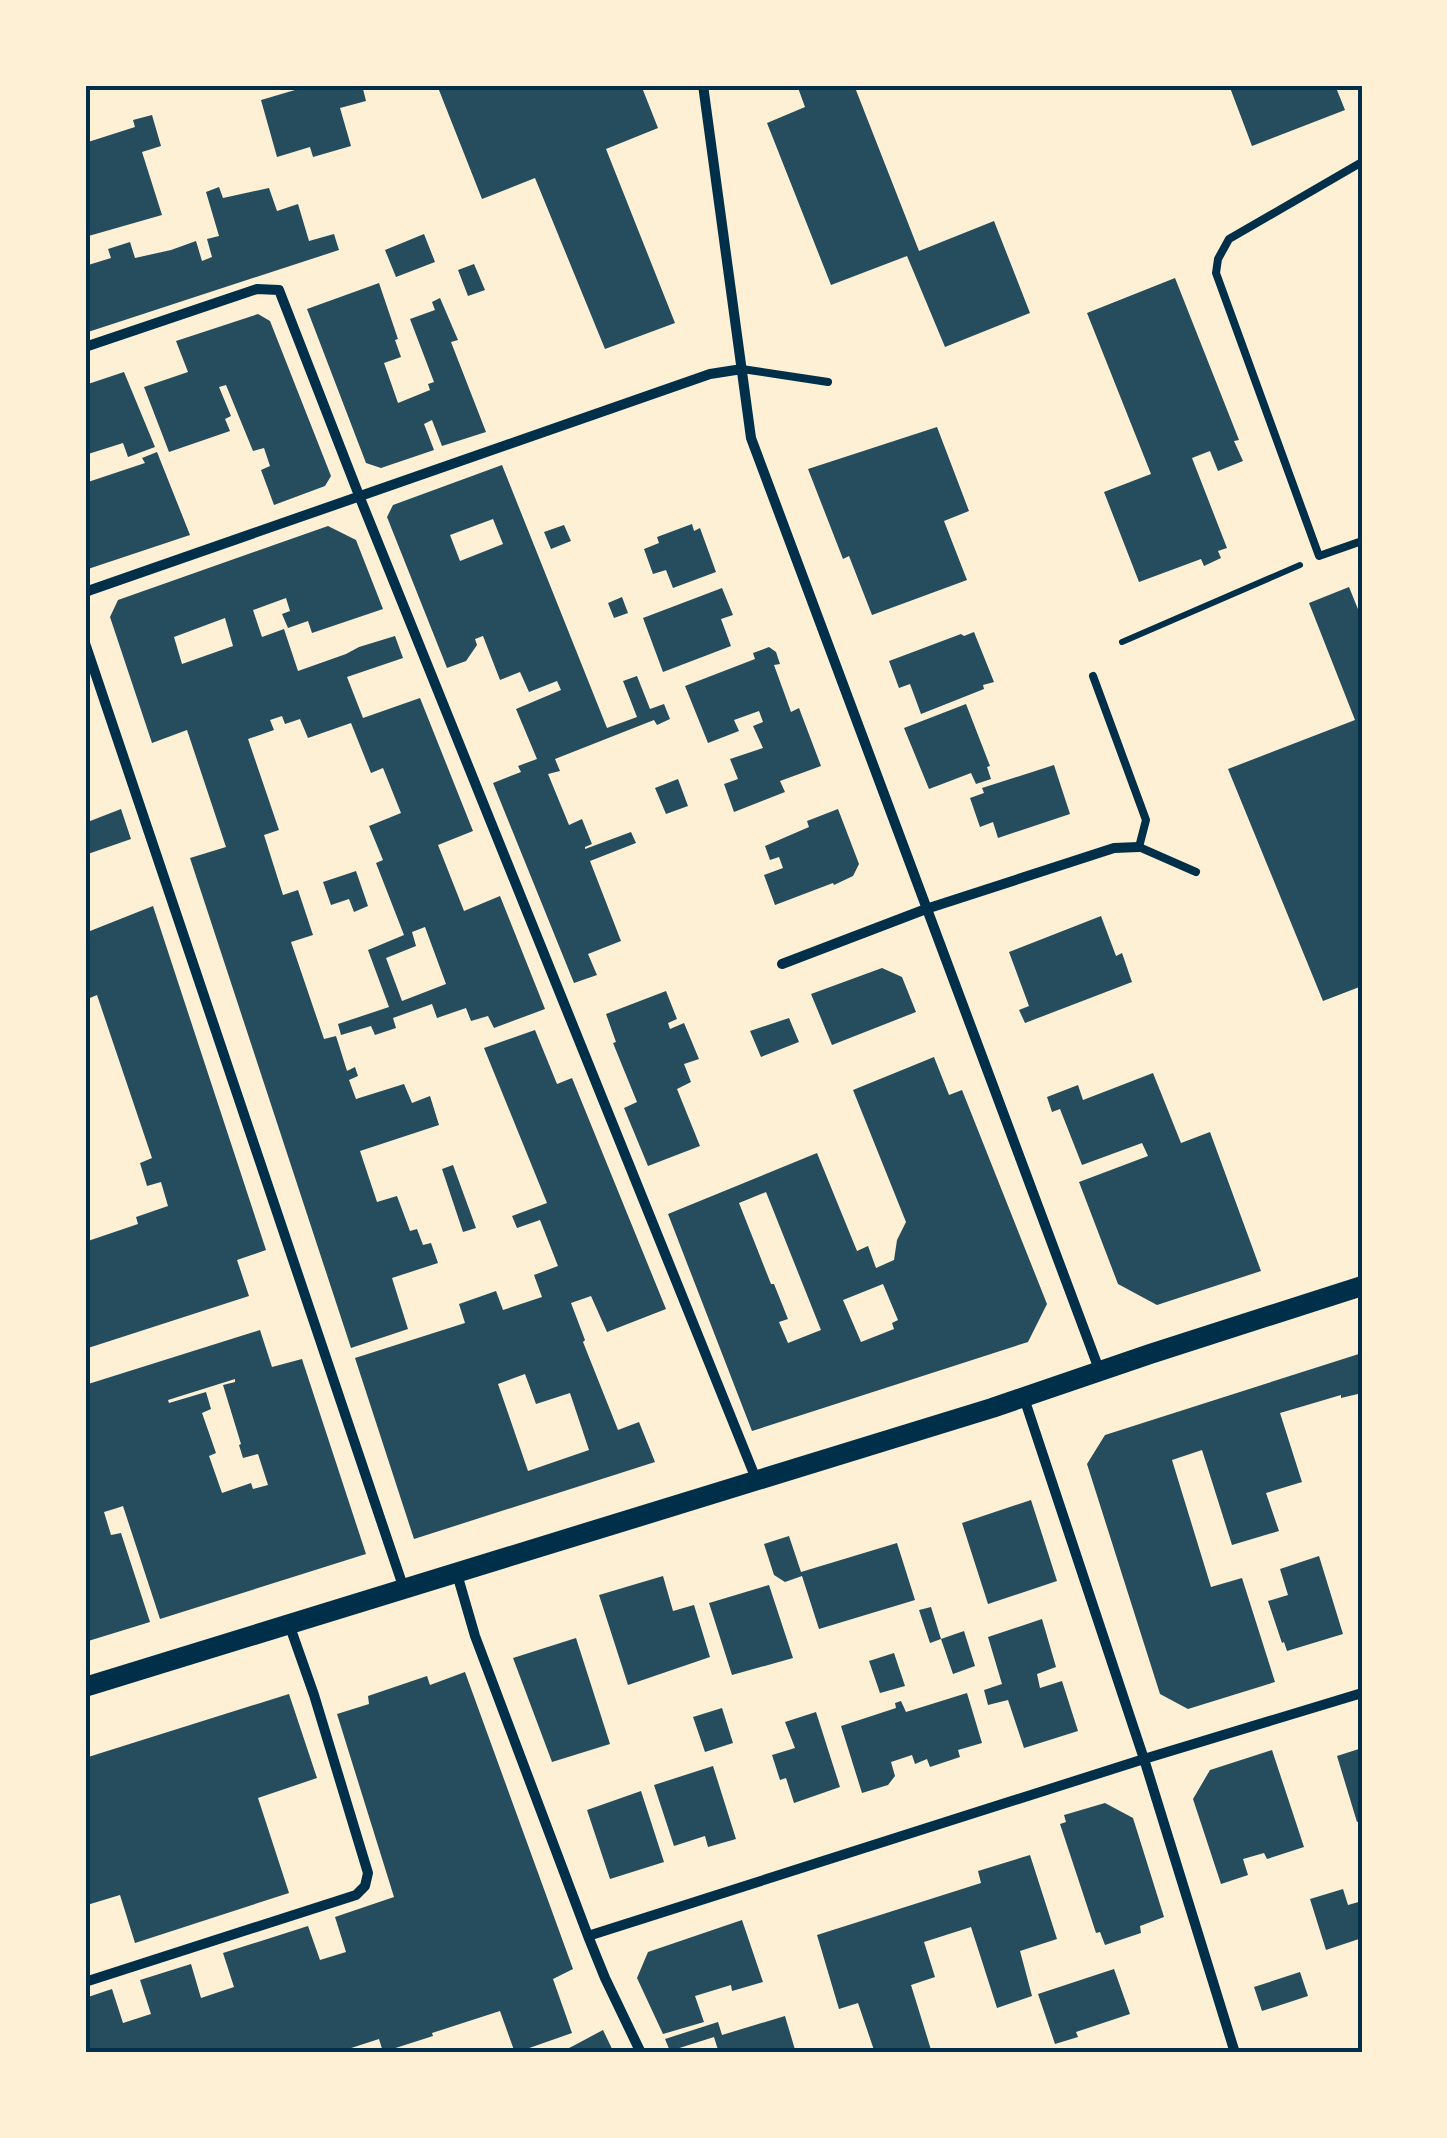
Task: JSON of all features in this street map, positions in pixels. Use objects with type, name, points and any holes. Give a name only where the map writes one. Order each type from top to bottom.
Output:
[{"type":"main road","points":[[85,1687],[1024,1398],[1362,1286]]},
{"type":"street","points":[[703,85],[751,438],[1100,1372]]},
{"type":"street","points":[[85,347],[258,289],[279,290],[756,1480]]},
{"type":"street","points":[[85,592],[710,374],[742,370]]},
{"type":"street","points":[[85,643],[404,1589]]},
{"type":"street","points":[[782,964],[926,909],[1114,848],[1139,847]]},
{"type":"street","points":[[1024,1398],[1144,1759],[1235,2053]]},
{"type":"street","points":[[457,1574],[475,1636],[588,1936],[641,2053]]},
{"type":"street","points":[[85,1982],[356,1895],[365,1886],[368,1873],[289,1624]]},
{"type":"street","points":[[588,1936],[1362,1693]]},
{"type":"lane","points":[[1362,162],[1230,240],[1218,259],[1216,273],[1319,556],[1362,540]]},
{"type":"lane","points":[[742,370],[828,382]]},
{"type":"lane","points":[[1094,676],[1146,820],[1139,847],[1196,872]]},
{"type":"path","points":[[1122,642],[1319,556]]},
{"type":"building","points":[[312,85],[362,85],[366,101],[340,108],[351,146],[313,157],[310,147],[277,157],[261,100]]},
{"type":"building","points":[[437,85],[641,85],[658,128],[606,149],[675,323],[605,349],[535,178],[482,199]]},
{"type":"building","points":[[797,85],[854,85],[919,251],[994,221],[1030,313],[945,347],[907,256],[831,285],[767,123],[805,107]]},
{"type":"building","points":[[1229,85],[1335,85],[1345,110],[1252,146]]},
{"type":"building","points":[[152,115],[161,146],[142,152],[162,215],[85,237],[85,143],[135,127],[133,120]]},
{"type":"building","points":[[219,187],[223,198],[269,188],[277,211],[298,204],[309,241],[334,234],[339,250],[85,333],[85,266],[111,258],[108,249],[130,242],[135,258],[196,241],[202,261],[212,257],[207,239],[219,236],[206,192]]},
{"type":"building","points":[[424,234],[435,262],[396,277],[385,250]]},
{"type":"building","points":[[474,264],[485,290],[468,296],[458,270]]},
{"type":"building","points":[[1175,278],[1239,440],[1234,441],[1243,461],[1218,471],[1210,451],[1192,458],[1227,548],[1218,551],[1221,558],[1204,566],[1201,559],[1139,582],[1104,492],[1151,474],[1087,313]]},
{"type":"building","points":[[379,283],[401,357],[384,363],[398,403],[430,390],[428,384],[434,382],[410,319],[435,310],[432,302],[440,298],[458,340],[451,342],[486,432],[442,446],[432,420],[424,424],[434,450],[381,468],[366,463],[307,309]]},
{"type":"building","points":[[258,314],[270,321],[331,476],[325,486],[274,505],[261,470],[270,466],[264,448],[253,451],[226,385],[219,387],[231,416],[225,419],[230,431],[169,452],[144,387],[188,372],[176,341]]},
{"type":"building","points":[[124,372],[155,447],[128,457],[123,443],[85,455],[85,385]]},
{"type":"building","points":[[937,427],[969,511],[944,521],[967,580],[872,615],[849,556],[843,559],[808,469]]},
{"type":"building","points":[[157,452],[190,535],[85,570],[85,483],[145,463],[142,458]]},
{"type":"building","points":[[502,465],[607,728],[637,717],[623,681],[637,676],[650,709],[664,704],[670,719],[657,725],[654,720],[555,759],[560,771],[548,774],[569,825],[582,819],[592,844],[585,849],[631,832],[636,843],[590,861],[621,941],[588,954],[597,975],[574,983],[493,783],[521,772],[518,766],[537,759],[516,709],[561,690],[557,681],[529,692],[520,672],[500,680],[483,636],[475,639],[477,645],[466,661],[447,668],[387,517],[393,505]],"holes":[[[493,519],[503,544],[460,561],[450,535]]]},
{"type":"building","points":[[692,524],[694,531],[700,528],[716,572],[673,588],[666,570],[653,574],[644,549],[659,543],[657,537]]},
{"type":"building","points":[[564,525],[571,541],[551,549],[544,532]]},
{"type":"building","points":[[328,526],[356,540],[383,609],[312,633],[308,621],[288,628],[282,614],[290,611],[286,598],[253,610],[262,637],[284,629],[298,671],[395,636],[403,658],[347,677],[363,718],[420,698],[473,831],[438,845],[464,911],[500,896],[545,1009],[494,1028],[488,1016],[471,1021],[466,1008],[437,1018],[432,1004],[393,1018],[396,1028],[375,1035],[371,1026],[341,1035],[338,1024],[389,1007],[368,950],[404,935],[376,863],[383,860],[369,826],[401,813],[383,768],[371,773],[351,723],[308,738],[300,719],[285,724],[282,716],[270,720],[274,730],[248,739],[279,830],[264,835],[283,895],[298,890],[313,935],[291,942],[324,1039],[336,1036],[347,1071],[355,1067],[358,1076],[349,1080],[356,1099],[404,1084],[412,1103],[430,1096],[439,1125],[360,1151],[377,1202],[397,1196],[410,1231],[417,1229],[423,1245],[431,1243],[438,1263],[392,1278],[408,1329],[351,1348],[190,858],[226,847],[187,730],[152,743],[110,617],[118,600]],"holes":[[[225,618],[233,646],[182,664],[174,637]],[[425,927],[446,984],[402,1001],[386,958],[416,946],[412,932]]]},
{"type":"building","points":[[1349,587],[1362,619],[1362,986],[1323,1001],[1228,769],[1355,720],[1309,603]]},
{"type":"building","points":[[722,588],[733,615],[721,619],[731,646],[663,672],[643,618]]},
{"type":"building","points":[[622,597],[628,613],[614,618],[608,603]]},
{"type":"building","points":[[974,632],[994,682],[921,714],[910,684],[899,688],[889,661]]},
{"type":"building","points":[[769,647],[776,652],[780,664],[774,665],[791,712],[799,708],[821,766],[780,781],[785,792],[734,812],[724,784],[738,779],[730,759],[763,748],[753,726],[763,722],[759,711],[734,720],[739,731],[708,743],[685,686],[755,659],[753,653]]},
{"type":"building","points":[[966,704],[990,766],[987,767],[991,779],[976,784],[971,773],[929,789],[904,728]]},
{"type":"building","points":[[1054,765],[1070,814],[998,838],[993,822],[980,827],[970,798],[984,793],[982,788]]},
{"type":"building","points":[[678,779],[688,806],[666,814],[655,788]]},
{"type":"building","points":[[121,809],[131,839],[85,855],[85,823]]},
{"type":"building","points":[[838,809],[859,864],[853,876],[775,905],[764,875],[783,868],[779,857],[770,860],[765,846],[809,827],[807,821]]},
{"type":"building","points":[[356,871],[368,906],[354,912],[349,899],[331,905],[323,882]]},
{"type":"building","points":[[153,906],[266,1250],[237,1260],[249,1296],[85,1349],[85,1242],[138,1224],[136,1217],[168,1206],[161,1182],[147,1186],[140,1163],[152,1158],[97,995],[85,1000],[85,933]]},
{"type":"building","points":[[1101,916],[1116,956],[1122,953],[1132,982],[1025,1023],[1019,1010],[1029,1006],[1009,952]]},
{"type":"building","points":[[882,968],[902,977],[916,1012],[832,1045],[811,994]]},
{"type":"building","points":[[666,991],[677,1019],[668,1023],[670,1029],[684,1023],[699,1059],[684,1064],[691,1082],[677,1089],[700,1146],[648,1166],[624,1108],[637,1102],[613,1043],[616,1042],[606,1014]]},
{"type":"building","points":[[789,1018],[799,1042],[761,1057],[750,1031]]},
{"type":"building","points":[[535,1030],[557,1084],[572,1078],[666,1309],[607,1332],[591,1296],[571,1303],[618,1430],[639,1422],[655,1462],[414,1539],[355,1358],[465,1323],[459,1304],[496,1291],[503,1310],[542,1297],[534,1275],[558,1266],[540,1220],[517,1228],[512,1216],[547,1203],[484,1048]],"holes":[[[525,1374],[536,1404],[570,1393],[589,1450],[528,1471],[498,1384]]]},
{"type":"building","points":[[934,1057],[949,1095],[962,1090],[1047,1304],[1028,1342],[752,1431],[668,1214],[817,1153],[857,1251],[868,1246],[876,1268],[894,1260],[897,1240],[906,1222],[853,1090]],"holes":[[[766,1192],[821,1330],[788,1343],[779,1322],[788,1319],[739,1203]],[[883,1284],[898,1320],[892,1323],[894,1329],[861,1342],[843,1300]]]},
{"type":"building","points":[[1153,1073],[1181,1143],[1210,1132],[1261,1271],[1157,1305],[1118,1284],[1079,1182],[1148,1156],[1142,1143],[1082,1165],[1060,1109],[1052,1112],[1047,1097],[1078,1085],[1083,1100]]},
{"type":"building","points":[[453,1165],[476,1228],[463,1232],[442,1169]]},
{"type":"building","points":[[260,1330],[272,1367],[302,1359],[366,1554],[160,1619],[123,1506],[104,1512],[111,1535],[121,1533],[150,1622],[85,1642],[85,1385]],"holes":[[[235,1379],[223,1385],[243,1458],[258,1454],[268,1485],[253,1489],[251,1483],[222,1493],[209,1456],[216,1453],[202,1413],[211,1409],[206,1392],[169,1403],[168,1400]]]},
{"type":"building","points":[[1362,1353],[1362,1393],[1341,1395],[1280,1413],[1302,1482],[1266,1493],[1279,1531],[1232,1545],[1202,1450],[1172,1460],[1211,1587],[1242,1578],[1275,1682],[1188,1709],[1160,1694],[1087,1464],[1105,1435]]},
{"type":"building","points":[[1031,1500],[1057,1581],[988,1604],[962,1523]]},
{"type":"building","points":[[789,1536],[801,1572],[897,1543],[915,1600],[819,1629],[802,1576],[785,1582],[774,1575],[764,1544]]},
{"type":"building","points":[[1319,1556],[1343,1634],[1287,1651],[1268,1601],[1288,1595],[1280,1569]]},
{"type":"building","points":[[663,1576],[673,1611],[694,1605],[710,1657],[628,1685],[599,1595]]},
{"type":"building","points":[[769,1585],[793,1658],[732,1675],[709,1603]]},
{"type":"building","points":[[931,1607],[941,1639],[930,1643],[919,1610]]},
{"type":"building","points":[[1042,1619],[1056,1667],[1037,1674],[1040,1688],[1062,1681],[1078,1731],[1024,1748],[1008,1700],[988,1705],[984,1690],[1002,1684],[988,1637]]},
{"type":"building","points":[[964,1631],[975,1666],[953,1674],[941,1639]]},
{"type":"building","points":[[576,1638],[610,1744],[552,1762],[513,1658]]},
{"type":"building","points":[[894,1653],[905,1686],[880,1693],[869,1661]]},
{"type":"building","points":[[465,1672],[573,1969],[553,1979],[572,2033],[515,2053],[500,2011],[383,2052],[379,2039],[345,2050],[347,2053],[85,2053],[85,1998],[112,1989],[123,2023],[151,2014],[140,1980],[191,1964],[201,1998],[234,1987],[223,1953],[308,1926],[320,1960],[346,1952],[335,1917],[394,1897],[337,1714],[369,1704],[368,1696],[427,1676],[430,1685]]},
{"type":"building","points":[[967,1693],[982,1743],[958,1750],[960,1757],[930,1767],[927,1759],[915,1764],[912,1755],[891,1762],[895,1776],[888,1785],[862,1793],[841,1726],[896,1708],[895,1703],[901,1701],[906,1712]]},
{"type":"building","points":[[289,1694],[317,1778],[258,1798],[289,1893],[135,1943],[120,1895],[87,1905],[85,1899],[85,1758]]},
{"type":"building","points":[[722,1708],[733,1743],[705,1752],[693,1717]]},
{"type":"building","points":[[816,1712],[840,1787],[794,1803],[786,1778],[780,1780],[772,1755],[795,1748],[785,1722]]},
{"type":"building","points":[[1362,1748],[1362,1820],[1357,1822],[1337,1756]]},
{"type":"building","points":[[1272,1750],[1304,1847],[1267,1859],[1264,1853],[1243,1859],[1248,1875],[1221,1884],[1193,1799],[1210,1770]]},
{"type":"building","points":[[713,1766],[736,1839],[708,1847],[705,1836],[674,1846],[654,1785]]},
{"type":"building","points":[[641,1791],[664,1862],[610,1879],[587,1810]]},
{"type":"building","points":[[1105,1803],[1133,1818],[1164,1917],[1140,1926],[1141,1933],[1105,1945],[1100,1932],[1096,1933],[1060,1824],[1066,1822],[1064,1815]]},
{"type":"building","points":[[1030,1855],[1057,1939],[1020,1951],[1032,1996],[997,2008],[971,1927],[924,1942],[935,1977],[911,1985],[932,2053],[875,2053],[858,2003],[839,2009],[817,1935],[981,1883],[978,1871]]},
{"type":"building","points":[[1343,1889],[1348,1905],[1362,1901],[1362,1946],[1359,1939],[1326,1950],[1310,1899]]},
{"type":"building","points":[[742,1920],[763,1982],[732,1991],[731,1985],[695,1996],[704,2022],[663,2034],[637,1978],[648,1952]]},
{"type":"building","points":[[1114,1969],[1130,2014],[1076,2032],[1078,2037],[1055,2044],[1038,1994]]},
{"type":"building","points":[[1300,1972],[1308,1996],[1262,2011],[1254,1987]]},
{"type":"building","points":[[785,2016],[796,2053],[719,2053],[714,2037],[670,2051],[665,2039],[718,2022],[722,2035]]},
{"type":"building","points":[[603,2030],[614,2053],[559,2053],[573,2046]]}]
